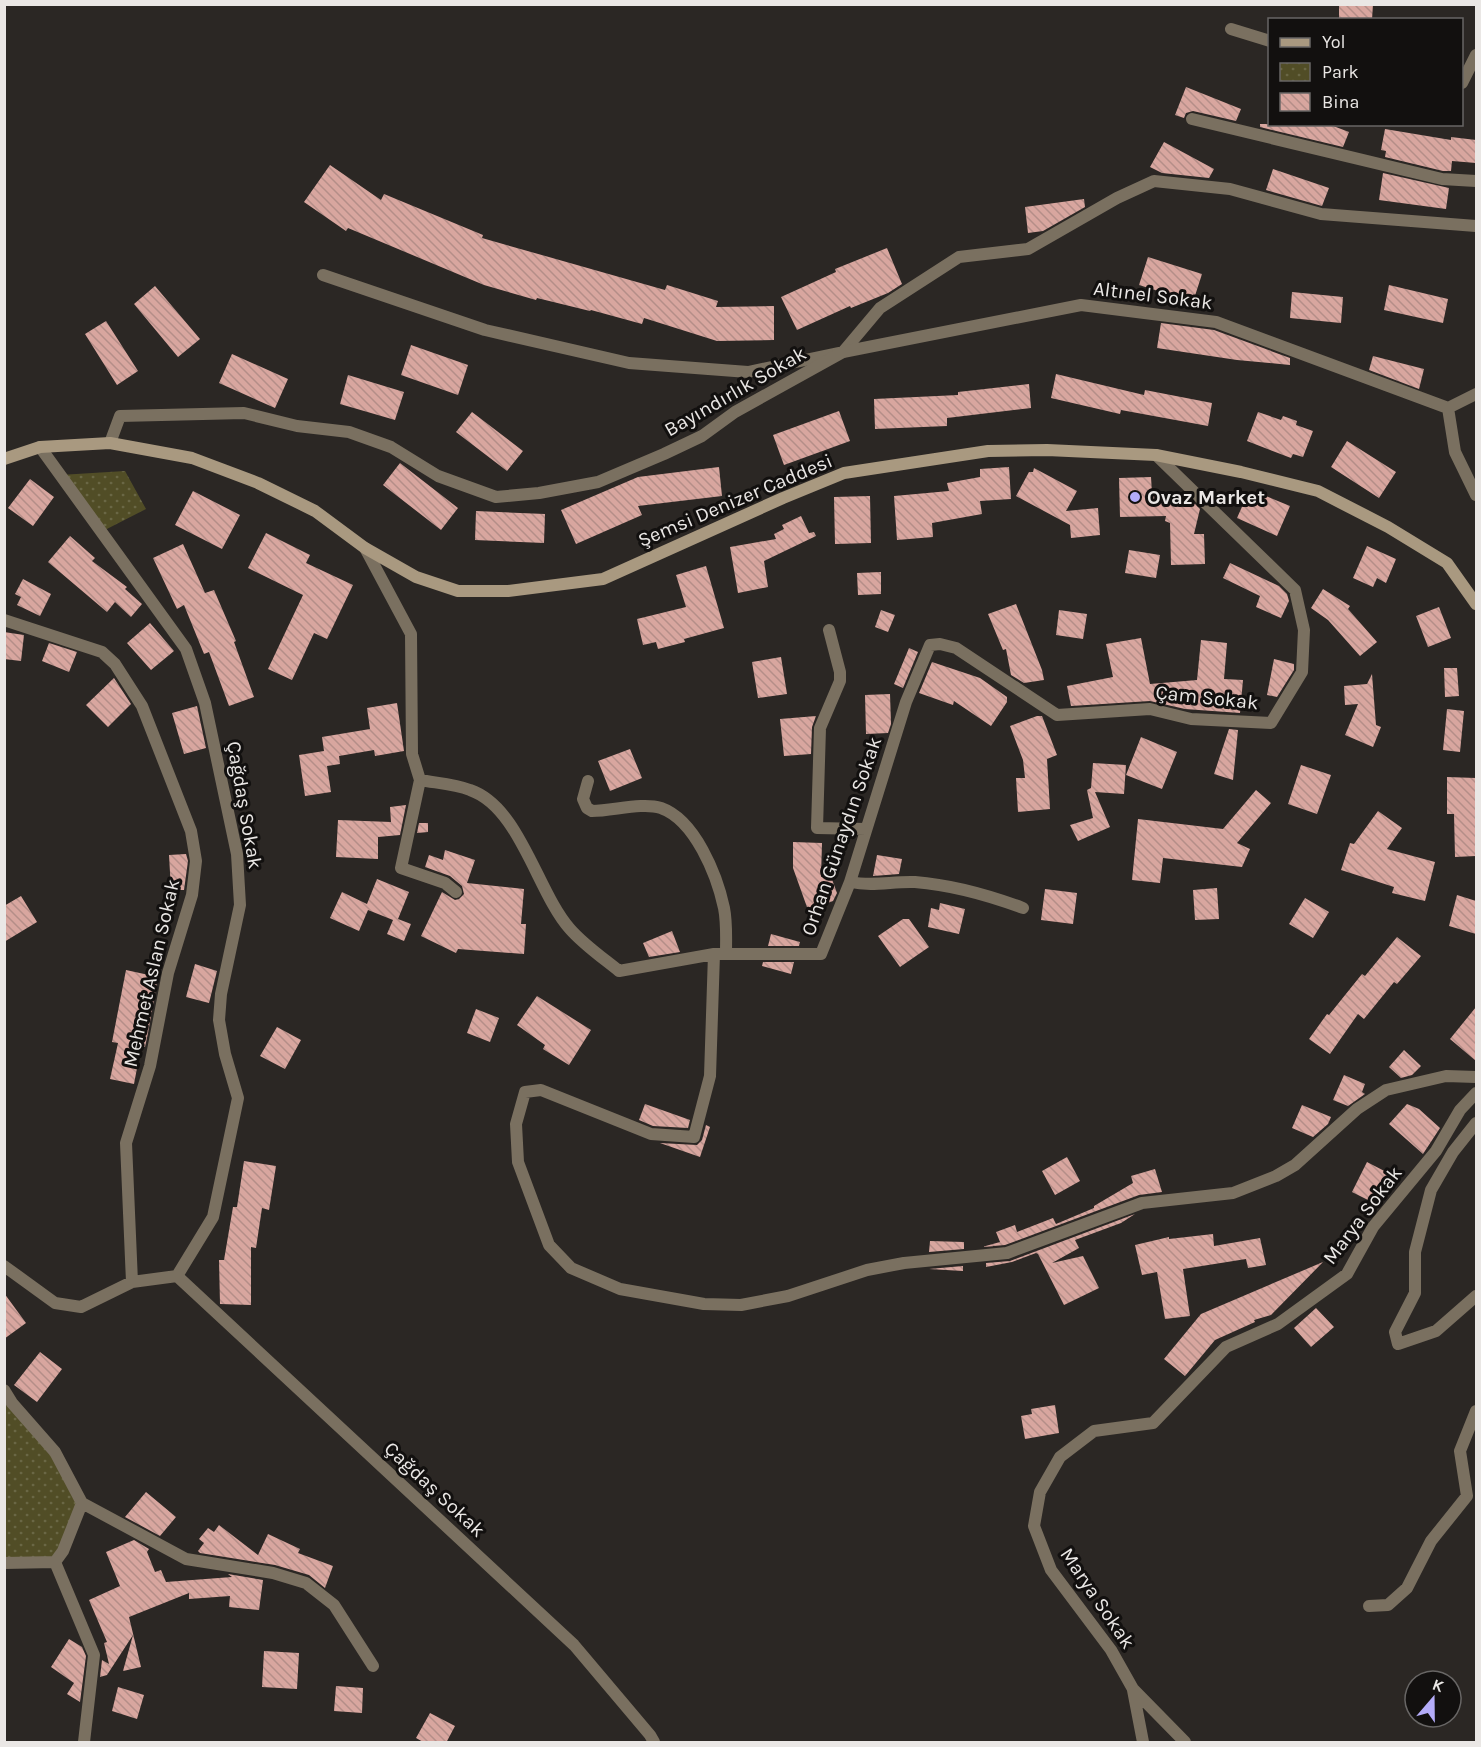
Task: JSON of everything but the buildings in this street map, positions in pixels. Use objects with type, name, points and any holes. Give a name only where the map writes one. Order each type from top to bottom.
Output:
[{"type":"main road","name":"Şemsi Denizer Caddesi","points":[[4,459],[40,447],[110,443],[192,458],[258,483],[315,511],[365,548],[416,577],[458,591],[508,591],[603,579],[844,473],[988,451],[1047,450],[1156,455],[1318,491],[1388,527],[1447,563],[1476,604]]},
{"type":"street","points":[[1231,28],[1268,41]]},
{"type":"street","points":[[1463,79],[1476,55]]},
{"type":"street","points":[[1192,119],[1442,179],[1476,181]]},
{"type":"street","points":[[843,352],[880,308],[959,257],[1028,249],[1117,198],[1154,181],[1230,189],[1321,214],[1476,226]]},
{"type":"street","name":"Altınel Sokak","points":[[323,275],[485,330],[629,363],[748,372],[1081,305],[1216,322],[1448,408]]},
{"type":"street","name":"Bayındırlık Sokak","points":[[110,443],[120,416],[243,413],[297,426],[349,432],[390,447],[438,476],[496,497],[539,493],[598,482],[664,454],[702,436],[735,412],[843,352]]},
{"type":"street","points":[[1476,394],[1448,408],[1455,452],[1476,495]]},
{"type":"street","name":"Çağdaş Sokak","points":[[40,447],[186,649],[205,703],[237,854],[240,905],[221,994],[219,1020],[225,1054],[238,1098],[213,1217],[177,1276],[574,1645],[650,1735],[654,1743]]},
{"type":"street","name":"Çam Sokak","points":[[930,645],[940,644],[956,648],[1057,715],[1150,709],[1191,719],[1271,723],[1302,672],[1304,630],[1295,590],[1156,455]]},
{"type":"street","points":[[365,548],[411,634],[412,754],[420,780],[401,868],[445,883],[456,892]]},
{"type":"street","name":"Mehmet Aslan Sokak","points":[[4,620],[102,652],[115,664],[142,706],[190,831],[196,861],[192,895],[168,973],[150,1066],[126,1143],[132,1282]]},
{"type":"street","points":[[829,630],[840,672],[840,681],[820,728],[817,828],[866,829]]},
{"type":"street","name":"Orhan Günaydın Sokak","points":[[420,780],[471,790],[495,805],[523,845],[546,893],[570,930],[619,971],[720,954],[821,954],[850,882],[906,702],[930,645]]},
{"type":"street","points":[[588,781],[583,799],[587,808],[592,811],[660,808],[675,817],[691,832],[705,855],[723,906],[726,926],[720,954],[710,1076],[694,1137],[651,1134],[541,1090],[525,1092],[516,1124],[518,1162],[549,1245],[571,1268],[620,1289],[704,1304],[741,1305],[788,1296],[876,1268],[1007,1253],[1142,1203],[1233,1192],[1266,1180],[1295,1165],[1358,1109],[1386,1090],[1446,1076],[1476,1077]]},
{"type":"street","points":[[850,882],[867,886],[914,882],[984,894],[1023,908]]},
{"type":"street","name":"Marya Sokak","points":[[1133,1689],[1112,1650],[1050,1570],[1034,1526],[1040,1492],[1060,1457],[1094,1431],[1153,1423],[1226,1347],[1278,1324],[1347,1274],[1373,1227],[1436,1151],[1460,1110],[1476,1093]]},
{"type":"street","points":[[1476,1123],[1453,1152],[1431,1190],[1415,1252],[1415,1293],[1395,1332],[1398,1344],[1436,1331],[1476,1296]]},
{"type":"street","points":[[4,1266],[55,1303],[81,1307],[132,1282],[177,1276]]},
{"type":"street","points":[[4,1390],[8,1403],[55,1452],[82,1503],[186,1558],[273,1573],[306,1583],[334,1605],[373,1666]]},
{"type":"street","points":[[1369,1606],[1388,1605],[1407,1588],[1431,1541],[1467,1496],[1460,1451],[1476,1411]]},
{"type":"street","points":[[55,1562],[63,1551],[82,1503]]},
{"type":"street","points":[[4,1563],[55,1562]]},
{"type":"street","points":[[55,1562],[94,1656],[84,1743]]},
{"type":"street","points":[[1133,1689],[1143,1743]]},
{"type":"street","points":[[1133,1689],[1185,1743]]},
{"type":"green space","points":[[125,471],[146,509],[101,532],[60,475]]},
{"type":"green space","points":[[12,1403],[55,1452],[82,1503],[55,1562],[5,1563],[4,1404]]},
{"type":"place","name":"Ovaz Market","points":[[1135,497]]}]
